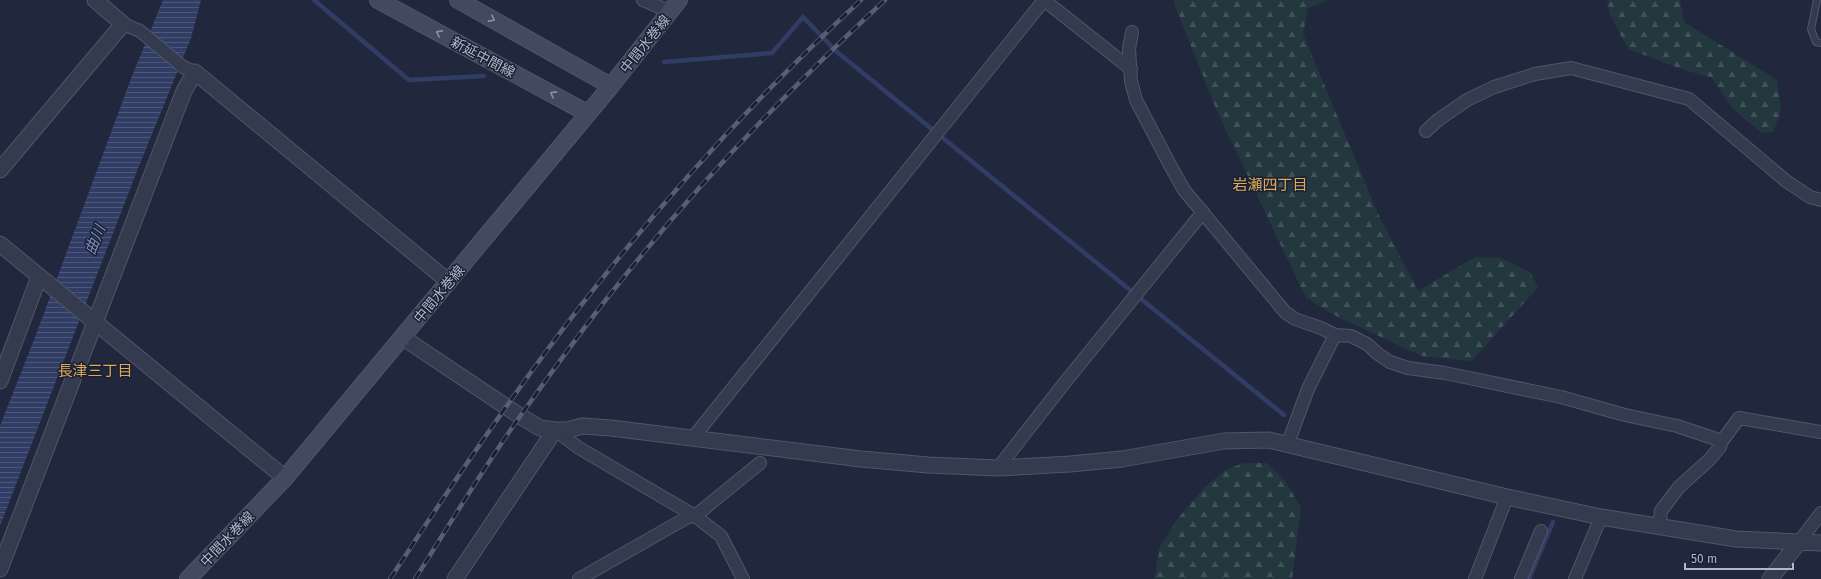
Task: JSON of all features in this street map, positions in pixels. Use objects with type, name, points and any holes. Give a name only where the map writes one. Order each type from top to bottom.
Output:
[{"type":"main road","name":"新延中間線","points":[[378,0],[587,113]]},
{"type":"main road","points":[[458,0],[611,86]]},
{"type":"main road","name":"中間水巻線","points":[[188,579],[285,478],[611,86],[675,6]]},
{"type":"street","points":[[95,0],[123,24],[140,30],[449,282]]},
{"type":"street","points":[[643,0],[675,6]]},
{"type":"street","points":[[692,439],[1044,0],[1131,69]]},
{"type":"street","points":[[0,170],[123,24]]},
{"type":"street","points":[[1132,32],[1129,49],[1131,81],[1136,100],[1184,190],[1285,312],[1295,319],[1321,328],[1335,336],[1351,336],[1367,344],[1390,362],[1408,368],[1445,373],[1561,398],[1625,415],[1677,426],[1722,441]]},
{"type":"street","points":[[1426,131],[1438,120],[1467,100],[1494,87],[1535,74],[1571,68],[1689,99],[1786,181],[1810,197],[1821,200]]},
{"type":"street","points":[[0,569],[92,319],[184,91],[189,70]]},
{"type":"street","points":[[998,468],[1066,381],[1203,212]]},
{"type":"street","points":[[0,244],[285,478]]},
{"type":"street","points":[[0,382],[44,281]]},
{"type":"street","points":[[1288,443],[1308,389],[1335,336]]},
{"type":"street","points":[[402,337],[540,428],[555,430],[568,430],[582,426],[611,428],[692,439],[928,465],[998,468],[1070,464],[1122,459],[1224,441],[1269,440],[1288,443],[1507,497],[1601,517],[1736,539],[1821,543]]},
{"type":"street","points":[[1659,526],[1661,511],[1679,487],[1709,460],[1720,447],[1722,441],[1739,418],[1821,432]]},
{"type":"street","points":[[555,430],[579,448],[695,516],[721,536],[744,579]]},
{"type":"street","points":[[454,579],[555,430]]},
{"type":"street","points":[[579,579],[688,517],[695,516],[760,463]]},
{"type":"street","points":[[1475,579],[1507,497]]},
{"type":"street","points":[[1770,579],[1821,513]]},
{"type":"street","points":[[1575,579],[1601,517]]},
{"type":"street","points":[[1521,579],[1541,531]]},
{"type":"lane","points":[[1817,0],[1811,29],[1816,42],[1821,43]]},
{"type":"green space","points":[[1175,0],[1328,0],[1308,8],[1303,34],[1379,216],[1418,291],[1475,257],[1500,258],[1530,272],[1538,287],[1472,361],[1422,356],[1338,317],[1306,298],[1216,109],[1174,3]]},
{"type":"green space","points":[[1607,0],[1680,0],[1684,22],[1777,80],[1781,111],[1773,132],[1762,133],[1734,110],[1711,77],[1687,71],[1628,49],[1610,15]]},
{"type":"green space","points":[[1244,463],[1267,463],[1286,482],[1301,508],[1292,579],[1154,579],[1160,546],[1179,517],[1205,487],[1227,469]]},
{"type":"water","name":"曲川","points":[[163,0],[201,0],[191,38],[137,171],[0,526],[0,426],[37,332],[132,76]]},
{"type":"waterway","points":[[314,0],[409,80],[484,76]]},
{"type":"waterway","points":[[664,62],[772,53],[803,17],[837,52],[1284,415]]},
{"type":"waterway","points":[[1529,579],[1553,522]]},
{"type":"railway","points":[[390,579],[441,501],[521,386],[605,275],[696,167],[793,65],[861,0]]},
{"type":"railway","points":[[415,579],[507,435],[569,348],[650,244],[780,101],[885,0]]},
{"type":"district","name":"岩瀬四丁目","points":[[1270,185]]},
{"type":"district","name":"長津三丁目","points":[[95,371]]}]
